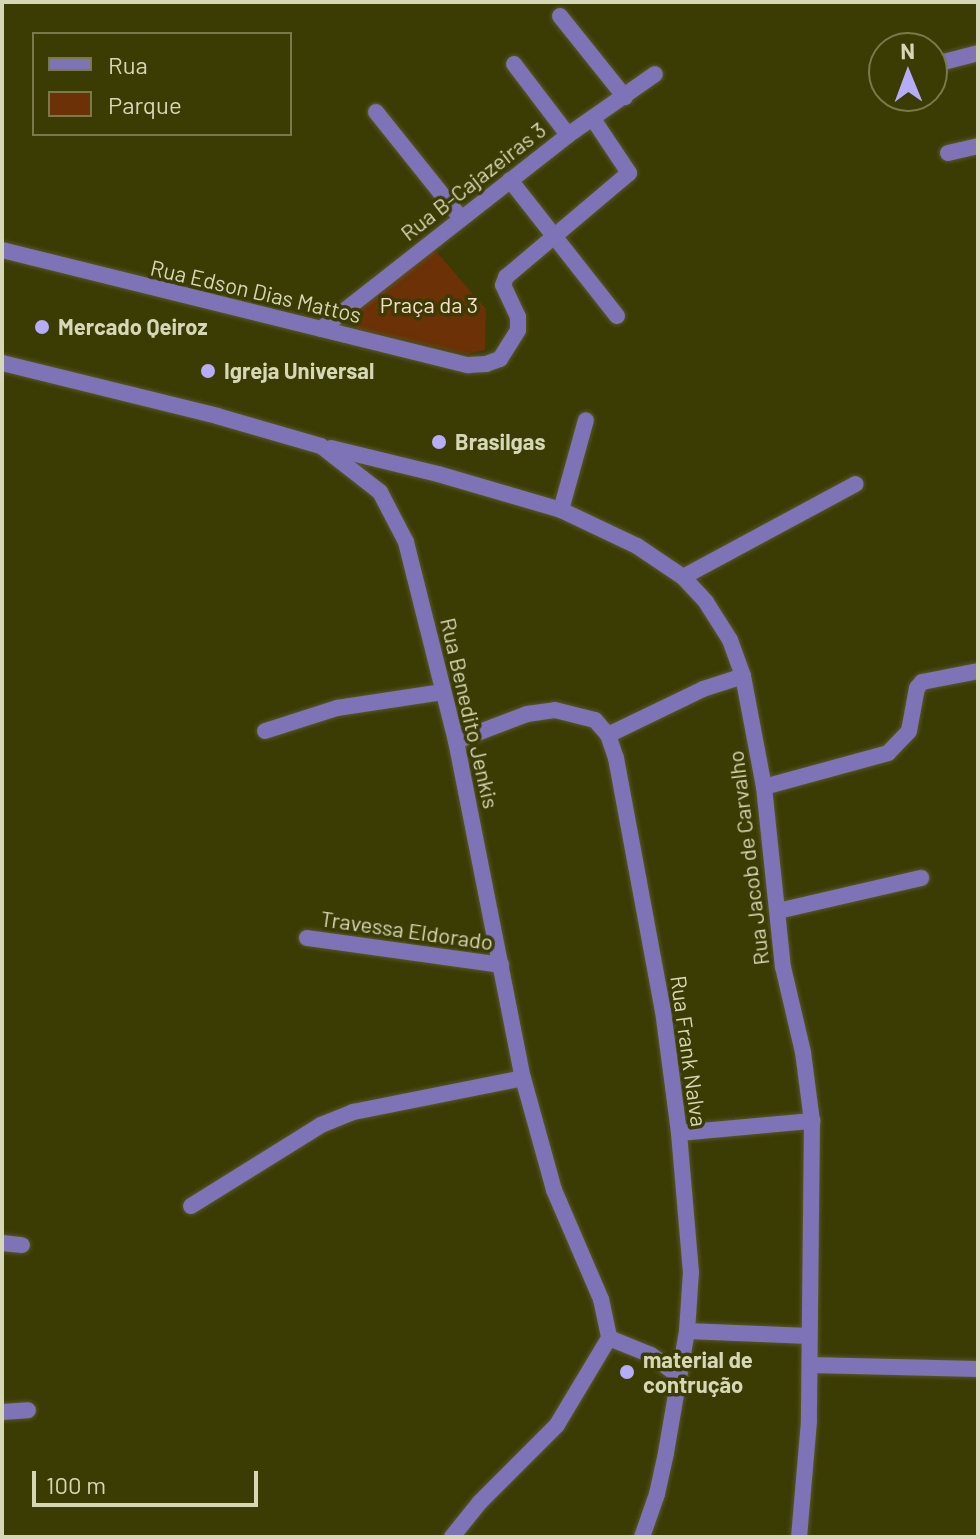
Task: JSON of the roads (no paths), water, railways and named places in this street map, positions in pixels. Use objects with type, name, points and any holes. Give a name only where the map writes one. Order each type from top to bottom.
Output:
[{"type":"street","points":[[560,16],[625,97]]},
{"type":"street","points":[[948,61],[978,53]]},
{"type":"street","points":[[514,64],[568,135]]},
{"type":"street","name":"Rua B-Cajazeiras 3","points":[[321,329],[568,135],[655,74]]},
{"type":"street","points":[[376,112],[461,218]]},
{"type":"street","points":[[554,238],[624,180],[629,168],[593,119]]},
{"type":"street","points":[[948,153],[978,146]]},
{"type":"street","points":[[510,180],[617,316]]},
{"type":"street","name":"Rua Edson Dias Mattos","points":[[2,250],[468,365],[500,359],[515,339],[518,317],[505,296],[503,285],[506,277],[554,238]]},
{"type":"street","name":"Rua Benedito Jenkis","points":[[2,363],[232,420],[321,446],[362,475],[380,492],[395,514],[417,574],[456,741],[523,1078],[554,1190],[601,1299],[609,1338]]},
{"type":"street","points":[[561,510],[586,420]]},
{"type":"street","name":"Rua Jacob de Carvalho","points":[[321,446],[438,474],[561,510],[637,546],[683,577],[720,623],[743,676],[764,787],[783,967],[803,1052],[812,1121],[810,1365],[799,1537]]},
{"type":"street","points":[[683,577],[856,484]]},
{"type":"street","points":[[764,787],[888,753],[909,731],[917,688],[930,678],[978,671]]},
{"type":"street","points":[[456,741],[527,714],[555,710],[595,720],[608,735],[703,689],[743,676]]},
{"type":"street","points":[[265,731],[337,708],[443,692]]},
{"type":"street","name":"Rua Frank Nalva","points":[[608,735],[624,796],[663,1011],[679,1133],[691,1272],[687,1331],[657,1494],[642,1537]]},
{"type":"street","points":[[778,911],[921,878]]},
{"type":"street","name":"Travessa Eldorado","points":[[307,938],[501,965]]},
{"type":"street","points":[[191,1206],[321,1125],[353,1112],[523,1078]]},
{"type":"street","points":[[679,1133],[812,1121]]},
{"type":"street","points":[[2,1243],[22,1245]]},
{"type":"street","points":[[687,1331],[809,1336]]},
{"type":"street","points":[[452,1537],[480,1502],[557,1425],[609,1338],[651,1355],[678,1375]]},
{"type":"street","points":[[810,1365],[978,1369]]},
{"type":"street","points":[[2,1412],[28,1410]]},
{"type":"place","name":"Mercado Qeiroz","points":[[42,327]]},
{"type":"place","name":"Igreja Universal","points":[[208,371]]},
{"type":"place","name":"Brasilgas","points":[[439,442]]},
{"type":"place","name":"material de contrução","points":[[627,1372]]},
{"type":"park label","name":"Praça da 3","points":[[429,305]]}]
